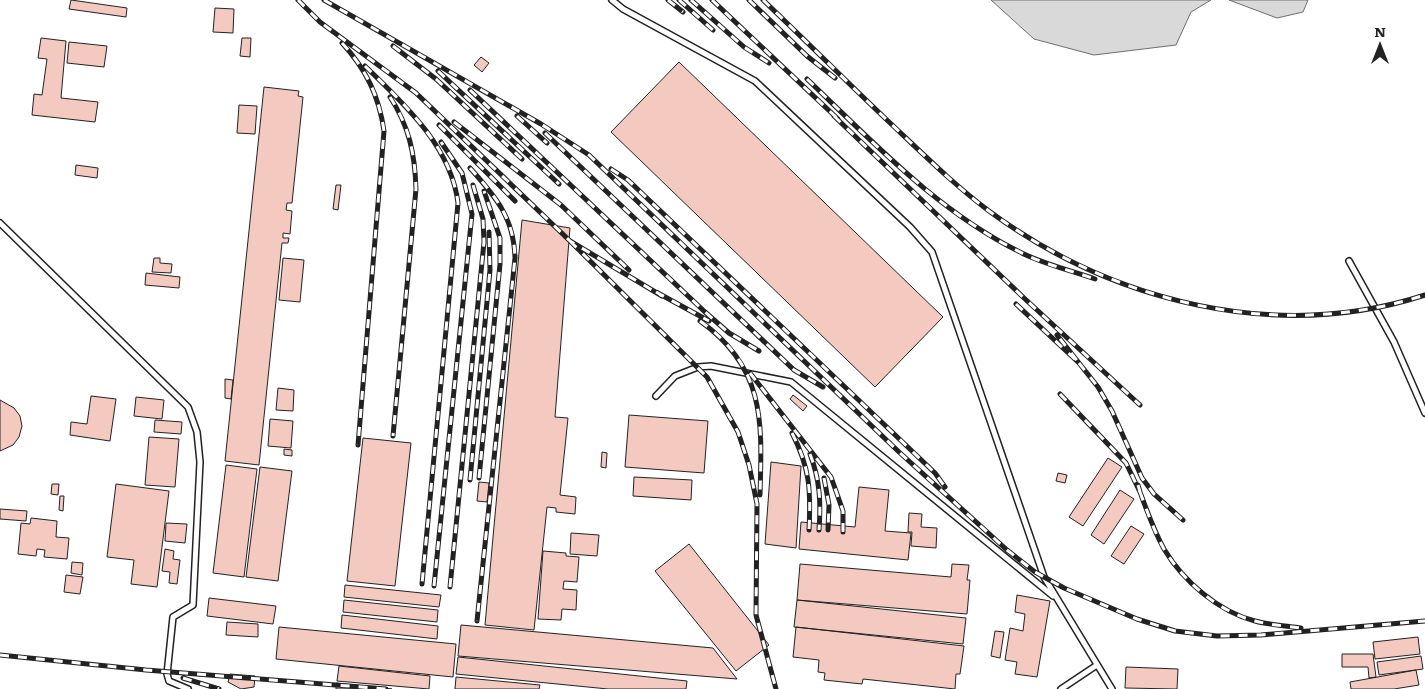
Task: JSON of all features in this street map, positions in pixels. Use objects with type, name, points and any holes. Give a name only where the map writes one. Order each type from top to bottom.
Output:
[{"type":"lane","points":[[612,0],[623,9],[755,81],[910,228],[932,252],[1044,576],[1112,689]]},
{"type":"lane","points":[[0,223],[188,407],[197,432],[200,462],[193,606],[173,617],[166,674],[169,681],[188,689]]},
{"type":"lane","points":[[1349,261],[1394,342],[1425,413]]},
{"type":"lane","points":[[656,396],[675,376],[698,368],[711,366],[791,382],[1057,599]]},
{"type":"lane","points":[[1061,689],[1097,665]]},
{"type":"shaded area","points":[[991,0],[1211,0],[1191,12],[1176,45],[1094,55],[1034,39]]},
{"type":"shaded area","points":[[1229,0],[1308,0],[1303,12],[1277,18]]},
{"type":"building","points":[[71,0],[127,8],[126,17],[69,9]]},
{"type":"building","points":[[215,8],[234,9],[233,33],[213,32]]},
{"type":"building","points":[[41,38],[66,41],[61,98],[98,102],[95,122],[32,115],[34,94],[42,95],[47,59],[38,58]]},
{"type":"building","points":[[242,38],[251,38],[250,57],[240,56]]},
{"type":"building","points":[[69,42],[107,46],[104,67],[67,63]]},
{"type":"building","points":[[481,57],[489,63],[482,72],[474,65]]},
{"type":"building","points":[[679,62],[943,317],[875,387],[611,132]]},
{"type":"building","points":[[264,87],[299,91],[298,96],[303,97],[292,203],[287,203],[286,210],[292,211],[290,234],[283,233],[283,238],[289,238],[288,243],[282,243],[259,465],[225,461]]},
{"type":"building","points":[[239,105],[257,106],[255,134],[237,133]]},
{"type":"building","points":[[76,165],[98,168],[97,178],[75,175]]},
{"type":"building","points":[[336,185],[341,185],[338,210],[333,209]]},
{"type":"building","points":[[522,220],[570,228],[555,417],[568,418],[560,495],[576,497],[575,514],[556,512],[556,508],[547,507],[534,630],[485,625]]},
{"type":"building","points":[[154,258],[160,258],[160,263],[172,264],[171,273],[152,272]]},
{"type":"building","points":[[283,258],[304,260],[300,302],[279,300]]},
{"type":"building","points":[[146,273],[180,277],[179,288],[145,285]]},
{"type":"building","points":[[225,379],[233,380],[231,399],[225,398]]},
{"type":"building","points":[[278,388],[294,390],[293,411],[276,410]]},
{"type":"building","points":[[793,395],[807,406],[803,411],[790,399]]},
{"type":"building","points":[[91,396],[116,399],[110,441],[70,435],[71,422],[87,424]]},
{"type":"building","points":[[136,397],[164,400],[162,419],[134,416]]},
{"type":"building","points":[[0,400],[14,408],[20,416],[22,426],[19,437],[13,445],[0,451]]},
{"type":"building","points":[[629,415],[708,421],[704,473],[625,467]]},
{"type":"building","points":[[270,419],[293,421],[291,448],[268,446]]},
{"type":"building","points":[[155,420],[182,422],[181,434],[154,432]]},
{"type":"building","points":[[149,437],[179,439],[175,487],[145,485]]},
{"type":"building","points":[[363,438],[411,443],[395,586],[347,581]]},
{"type":"building","points":[[284,449],[292,450],[292,456],[284,455]]},
{"type":"building","points":[[602,452],[607,453],[606,468],[601,467]]},
{"type":"building","points":[[1108,458],[1122,467],[1083,526],[1069,517]]},
{"type":"building","points":[[771,462],[801,466],[796,548],[765,544]]},
{"type":"building","points":[[226,465],[257,469],[244,577],[213,573]]},
{"type":"building","points":[[260,467],[292,471],[278,581],[246,577]]},
{"type":"building","points":[[1058,473],[1067,475],[1065,483],[1056,481]]},
{"type":"building","points":[[634,477],[692,480],[691,500],[633,496]]},
{"type":"building","points":[[479,482],[489,483],[487,502],[477,501]]},
{"type":"building","points":[[52,484],[59,484],[58,495],[51,494]]},
{"type":"building","points":[[116,484],[169,491],[157,587],[131,584],[134,560],[107,557]]},
{"type":"building","points":[[859,487],[889,490],[885,531],[911,533],[908,560],[799,549],[801,522],[855,527]]},
{"type":"building","points":[[1120,490],[1134,499],[1104,544],[1091,535]]},
{"type":"building","points":[[60,496],[64,496],[63,511],[59,510]]},
{"type":"building","points":[[0,509],[27,511],[26,521],[0,519]]},
{"type":"building","points":[[909,513],[922,514],[921,527],[937,528],[936,548],[911,546],[912,532],[908,532]]},
{"type":"building","points":[[31,518],[57,521],[56,537],[69,538],[67,559],[44,557],[45,550],[37,549],[36,556],[18,554],[21,523],[30,524]]},
{"type":"building","points":[[166,523],[187,524],[185,543],[165,541]]},
{"type":"building","points":[[1131,526],[1144,534],[1124,564],[1111,556]]},
{"type":"building","points":[[571,533],[599,535],[597,556],[570,554]]},
{"type":"building","points":[[689,544],[769,645],[736,671],[655,571]]},
{"type":"building","points":[[165,549],[174,551],[173,559],[180,560],[177,584],[169,583],[170,572],[162,571]]},
{"type":"building","points":[[543,551],[566,553],[566,556],[579,557],[577,582],[564,581],[563,589],[577,590],[576,610],[562,609],[561,620],[538,619]]},
{"type":"building","points":[[72,562],[83,563],[82,575],[71,573]]},
{"type":"building","points":[[800,564],[951,577],[952,564],[969,565],[967,580],[970,580],[967,614],[797,600]]},
{"type":"building","points":[[66,575],[83,577],[80,594],[64,592]]},
{"type":"building","points":[[345,585],[441,595],[439,607],[344,597]]},
{"type":"building","points":[[1017,595],[1050,601],[1037,677],[1015,674],[1017,662],[1005,660],[1010,628],[1023,631],[1025,614],[1015,612]]},
{"type":"building","points":[[209,598],[276,606],[273,624],[207,616]]},
{"type":"building","points":[[344,600],[438,610],[437,622],[343,612]]},
{"type":"building","points":[[797,600],[966,618],[963,644],[794,627]]},
{"type":"building","points":[[342,615],[438,626],[437,639],[341,628]]},
{"type":"building","points":[[227,622],[258,624],[258,637],[226,635]]},
{"type":"building","points":[[461,625],[713,648],[737,679],[458,656]]},
{"type":"building","points":[[279,627],[456,644],[453,677],[276,659]]},
{"type":"building","points":[[796,627],[964,646],[960,674],[956,674],[955,689],[863,679],[862,684],[824,680],[825,673],[818,672],[819,660],[793,657]]},
{"type":"building","points":[[995,631],[1004,632],[1000,658],[991,656]]},
{"type":"building","points":[[1418,637],[1420,654],[1375,659],[1373,642]]},
{"type":"building","points":[[1342,654],[1373,654],[1376,677],[1369,678],[1368,667],[1342,667]]},
{"type":"building","points":[[1421,656],[1423,669],[1379,675],[1377,662]]},
{"type":"building","points":[[458,657],[687,681],[686,689],[608,689],[456,674]]},
{"type":"building","points":[[339,666],[430,676],[429,689],[337,681]]},
{"type":"building","points":[[1126,667],[1178,669],[1177,689],[1125,688]]},
{"type":"building","points":[[1416,670],[1419,685],[1394,689],[1351,689],[1350,682]]},
{"type":"building","points":[[230,674],[255,676],[254,687],[241,689],[228,682]]},
{"type":"building","points":[[456,677],[540,685],[539,689],[455,689]]},
{"type":"building","points":[[336,683],[392,689],[336,689]]},
{"type":"railway","points":[[298,0],[320,22],[416,93],[570,241],[662,296]]},
{"type":"railway","points":[[324,0],[541,124],[589,155],[899,452],[1007,550],[1035,572],[1064,588],[1137,619],[1175,631],[1217,636],[1261,635],[1425,621]]},
{"type":"railway","points":[[668,0],[683,12]]},
{"type":"railway","points":[[679,0],[713,30]]},
{"type":"railway","points":[[691,0],[744,47],[769,63]]},
{"type":"railway","points":[[712,0],[838,119]]},
{"type":"railway","points":[[749,0],[807,56],[835,78]]},
{"type":"railway","points":[[763,0],[937,168],[963,190],[989,211],[1037,243],[1088,269],[1142,290],[1198,305],[1254,314],[1312,315],[1369,309],[1425,295]]},
{"type":"railway","points":[[342,43],[365,73],[379,106],[384,131],[358,445]]},
{"type":"railway","points":[[393,46],[436,79],[522,159]]},
{"type":"railway","points":[[365,66],[424,127],[446,163],[454,182],[458,203],[422,584]]},
{"type":"railway","points":[[438,71],[559,184]]},
{"type":"railway","points":[[807,79],[910,176],[965,219],[1026,255],[1095,279]]},
{"type":"railway","points":[[470,90],[705,312],[729,333],[759,351]]},
{"type":"railway","points":[[390,97],[397,108],[410,141],[416,189],[393,436]]},
{"type":"railway","points":[[517,116],[547,143]]},
{"type":"railway","points":[[834,116],[1024,298],[1140,405]]},
{"type":"railway","points":[[454,122],[561,205],[629,270]]},
{"type":"railway","points":[[439,125],[515,201]]},
{"type":"railway","points":[[545,133],[794,370],[823,387]]},
{"type":"railway","points":[[434,586],[472,214],[462,173],[441,142]]},
{"type":"railway","points":[[470,168],[502,209],[511,231],[515,258],[477,621]]},
{"type":"railway","points":[[611,169],[628,180],[935,473],[945,487]]},
{"type":"railway","points":[[450,587],[484,242],[483,219],[473,185]]},
{"type":"railway","points":[[479,478],[500,264],[500,238],[484,191]]},
{"type":"railway","points":[[470,480],[490,270],[489,232]]},
{"type":"railway","points":[[570,241],[707,377],[738,432],[749,465],[757,504],[756,615],[776,689]]},
{"type":"railway","points":[[656,292],[709,321]]},
{"type":"railway","points":[[1016,304],[1079,363],[1057,335]]},
{"type":"railway","points":[[700,321],[722,339],[738,358],[749,378],[756,399],[759,421],[761,444],[760,495]]},
{"type":"railway","points":[[1079,363],[1098,387],[1112,411],[1142,478],[1154,494],[1183,520]]},
{"type":"railway","points":[[750,373],[831,477],[843,511],[843,532]]},
{"type":"railway","points":[[1060,394],[1126,463],[1140,492],[1138,485]]},
{"type":"railway","points":[[792,433],[803,457],[808,480],[810,503],[809,530]]},
{"type":"railway","points":[[810,454],[819,491],[819,530]]},
{"type":"railway","points":[[824,478],[829,505],[828,530]]},
{"type":"railway","points":[[1140,492],[1164,549],[1181,572],[1203,594],[1215,603],[1242,617],[1266,624],[1301,628]]},
{"type":"railway","points":[[0,655],[146,670],[386,689]]},
{"type":"railway","points":[[183,678],[219,689]]}]
